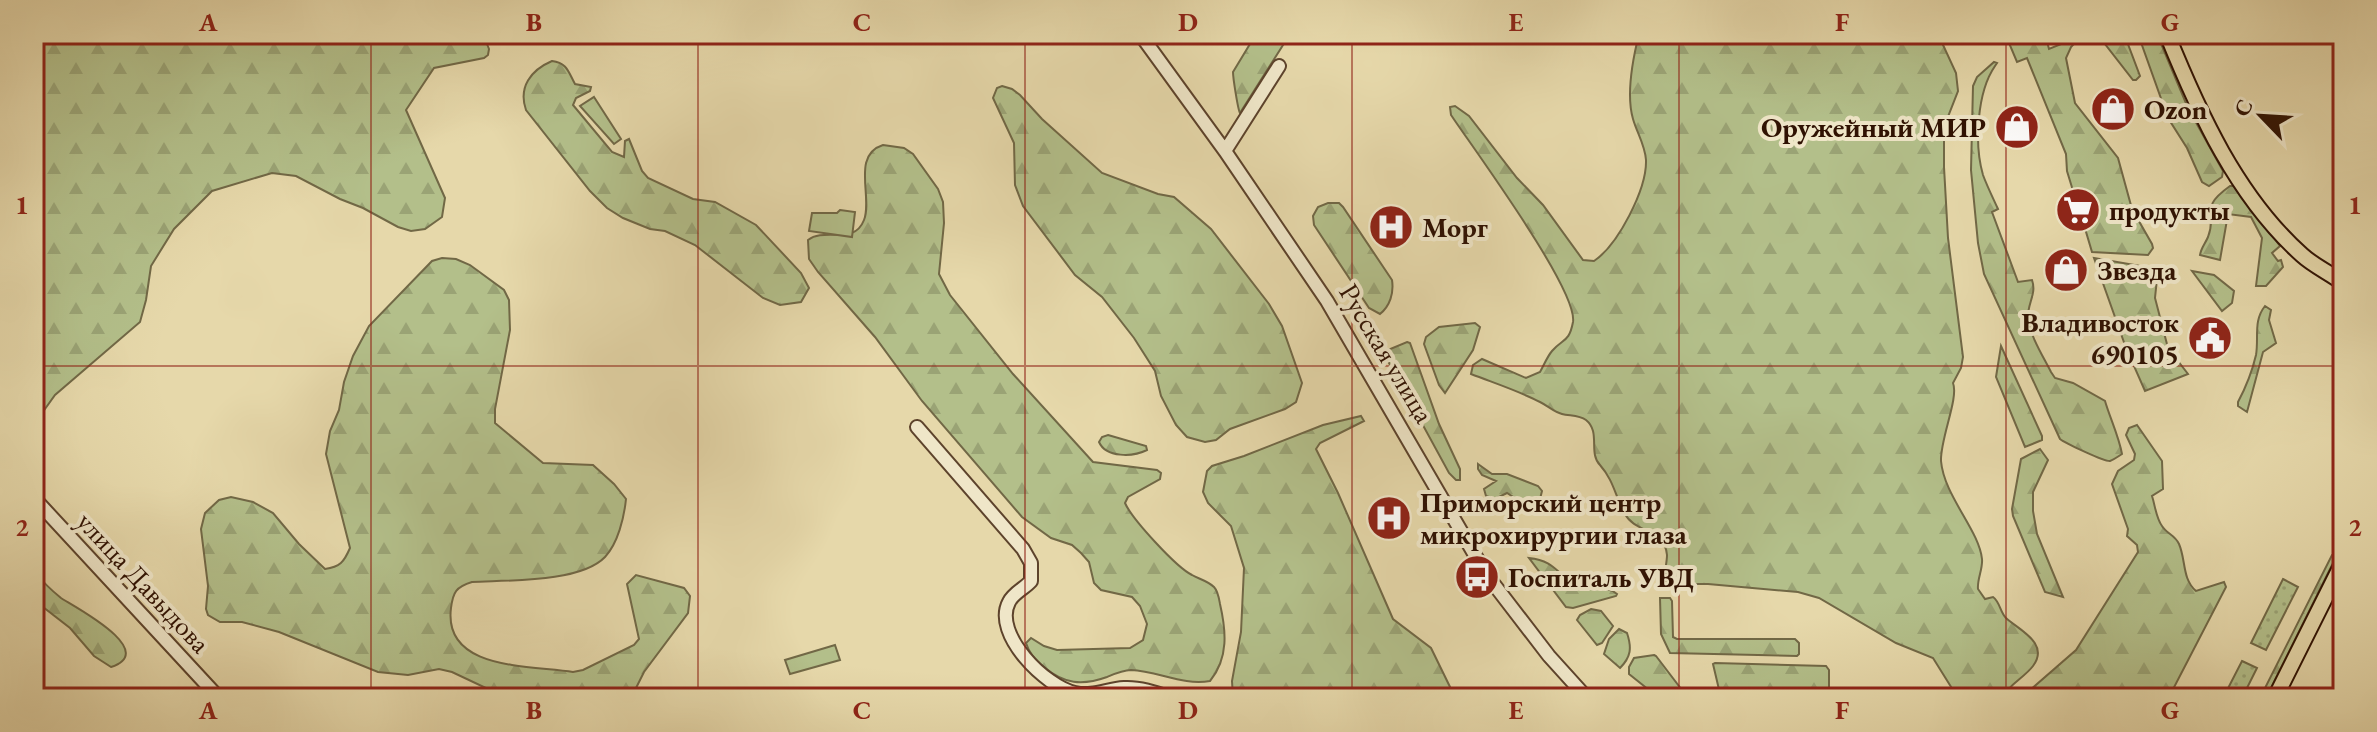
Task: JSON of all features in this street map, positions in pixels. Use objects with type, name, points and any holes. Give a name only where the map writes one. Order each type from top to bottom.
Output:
[{"type":"main road","points":[[2167,34],[2198,105],[2235,174],[2288,242],[2311,263],[2343,282]]},
{"type":"main road","points":[[2275,698],[2343,562]]},
{"type":"street","name":"Русская улица","points":[[1140,34],[1225,151],[1327,301],[1486,574],[1549,656],[1587,698]]},
{"type":"street","points":[[1225,151],[1279,66]]},
{"type":"street","points":[[917,427],[1023,549],[1031,563],[1031,581],[1012,597],[1006,613],[1011,633],[1031,665],[1049,681],[1073,693],[1097,694],[1124,687],[1172,698]]},
{"type":"street","name":"улица Давыдова","points":[[37,507],[219,698]]},
{"type":"green space","points":[[34,34],[483,34],[489,49],[484,58],[434,68],[406,110],[445,198],[442,217],[425,229],[411,231],[296,176],[272,173],[212,191],[174,229],[151,266],[140,322],[55,395],[40,416],[34,418]]},
{"type":"green space","points":[[1256,34],[1290,34],[1240,113],[1233,72]]},
{"type":"green space","points":[[1639,34],[1938,34],[1956,73],[1958,91],[1944,127],[1944,167],[1948,238],[1963,357],[1953,383],[1954,398],[1941,461],[1948,487],[1980,548],[1982,563],[1978,589],[1985,599],[1995,599],[2006,618],[2031,638],[2038,650],[2033,666],[2002,698],[1958,698],[1933,658],[1896,643],[1819,598],[1798,592],[1670,584],[1665,580],[1665,547],[1661,540],[1636,525],[1625,514],[1597,460],[1593,430],[1586,420],[1559,413],[1524,394],[1471,374],[1473,365],[1482,359],[1526,378],[1540,372],[1552,351],[1567,337],[1573,322],[1570,305],[1542,251],[1451,115],[1450,107],[1455,106],[1469,116],[1517,178],[1543,205],[1583,260],[1594,261],[1621,230],[1642,186],[1645,172],[1643,144],[1633,119],[1630,99]]},
{"type":"green space","points":[[2008,34],[2045,34],[2049,49],[2081,36],[2066,58],[2075,103],[2118,158],[2132,209],[2152,244],[2148,255],[2092,252],[2084,225],[2090,220],[2082,193],[2074,194],[2066,154],[2027,58],[2017,62]]},
{"type":"green space","points":[[2138,34],[2157,34],[2188,108],[2223,171],[2222,177],[2209,186],[2202,182],[2187,148],[2168,118]]},
{"type":"green space","points":[[2119,35],[2126,39],[2140,76],[2136,80],[2105,44]]},
{"type":"green space","points":[[552,61],[564,66],[575,84],[591,87],[590,91],[576,98],[573,105],[612,152],[624,157],[625,141],[629,139],[648,178],[693,199],[715,202],[756,225],[801,273],[809,288],[801,302],[780,305],[763,298],[695,245],[665,231],[650,229],[623,218],[607,208],[526,110],[524,94],[528,80],[538,69]]},
{"type":"green space","points":[[1994,62],[1997,63],[1984,90],[1978,134],[1983,175],[1998,209],[1992,212],[2018,282],[2032,280],[2029,325],[2051,372],[2055,378],[2073,383],[2105,401],[2122,454],[2110,461],[2060,439],[1984,274],[1971,170],[1973,86],[1977,77]]},
{"type":"green space","points":[[1002,86],[1020,95],[1102,173],[1174,197],[1211,229],[1269,304],[1282,326],[1302,383],[1296,402],[1230,429],[1216,440],[1205,442],[1187,437],[1176,425],[1161,396],[1155,371],[1134,338],[1102,297],[1075,275],[1023,206],[1015,185],[1014,143],[993,98],[997,88]]},
{"type":"green space","points":[[594,97],[621,139],[614,144],[580,106]]},
{"type":"green space","points":[[883,145],[904,148],[913,154],[938,189],[943,202],[944,223],[939,274],[950,295],[1013,374],[1093,462],[1161,473],[1160,479],[1128,497],[1125,503],[1166,553],[1216,590],[1224,624],[1224,644],[1220,663],[1210,681],[1190,682],[1131,670],[1089,682],[1074,682],[1051,673],[1031,653],[1026,643],[1031,638],[1057,650],[1130,648],[1143,640],[1147,624],[1140,606],[1132,597],[1101,590],[1094,583],[1089,562],[1072,545],[1051,538],[1022,517],[922,401],[875,337],[809,259],[808,240],[815,236],[846,234],[859,228],[866,211],[865,167],[873,150]]},
{"type":"green space","points":[[2234,186],[2280,246],[2272,253],[2278,261],[2281,260],[2283,267],[2266,286],[2256,286],[2262,238],[2251,217],[2228,214],[2220,260],[2200,255],[2211,228],[2214,200]]},
{"type":"green space","points":[[1339,203],[1343,207],[1392,280],[1390,299],[1380,314],[1369,308],[1314,225],[1313,216],[1318,207]]},
{"type":"green space","points":[[840,210],[855,212],[852,237],[809,231],[812,213],[837,213]]},
{"type":"green space","points":[[2094,258],[2158,269],[2155,298],[2168,348],[2188,374],[2145,391]]},
{"type":"green space","points":[[456,259],[470,265],[504,290],[509,300],[510,330],[495,423],[543,463],[593,465],[626,499],[620,530],[605,557],[578,572],[561,576],[472,582],[462,586],[453,598],[452,629],[461,644],[493,661],[573,672],[634,645],[639,639],[627,584],[636,575],[684,588],[690,596],[688,613],[644,672],[631,698],[507,698],[452,672],[439,669],[408,675],[378,672],[279,632],[242,622],[220,622],[208,615],[201,529],[205,513],[219,500],[231,497],[253,502],[273,513],[325,569],[338,565],[346,557],[350,548],[326,454],[344,382],[369,326],[432,261]]},
{"type":"green space","points":[[2192,271],[2214,275],[2234,291],[2232,303],[2222,311]]},
{"type":"green space","points":[[2265,306],[2271,310],[2269,320],[2276,343],[2263,352],[2247,412],[2238,406],[2238,402],[2254,361],[2258,323]]},
{"type":"green space","points":[[1475,323],[1480,327],[1473,350],[1445,393],[1424,344],[1426,337],[1439,327]]},
{"type":"green space","points":[[1407,342],[1460,469],[1460,480],[1449,473],[1383,352]]},
{"type":"green space","points":[[2001,346],[2042,436],[2042,440],[2025,447],[1996,377]]},
{"type":"green space","points":[[1361,416],[1364,421],[1320,443],[1316,449],[1393,619],[1431,648],[1453,693],[1459,698],[1233,698],[1232,681],[1241,632],[1244,568],[1231,526],[1208,503],[1203,492],[1207,471],[1212,466],[1323,425]]},
{"type":"green space","points":[[2137,425],[2162,461],[2163,489],[2152,496],[2160,523],[2179,544],[2188,581],[2196,591],[2224,582],[2226,587],[2169,697],[2021,698],[2076,650],[2138,552],[2137,545],[2127,536],[2128,529],[2112,484],[2118,471],[2134,460],[2135,454],[2126,435],[2129,428]]},
{"type":"green space","points":[[1108,435],[1146,446],[1147,450],[1128,455],[1107,451],[1099,442]]},
{"type":"green space","points":[[2040,449],[2048,460],[2033,492],[2033,511],[2037,534],[2063,597],[2045,592],[2013,516],[2021,459]]},
{"type":"green space","points":[[1478,464],[1492,474],[1507,474],[1538,486],[1542,491],[1539,503],[1530,508],[1507,493],[1495,499],[1486,496],[1484,489],[1496,481],[1482,475]]},
{"type":"green space","points":[[2335,554],[2266,698],[2260,698],[2332,555]]},
{"type":"green space","points":[[1529,558],[1550,564],[1578,585],[1617,594],[1573,608],[1566,607]]},
{"type":"green space","points":[[34,571],[61,598],[95,619],[120,640],[126,651],[123,660],[111,667],[94,656],[70,628],[34,600]]},
{"type":"green space","points":[[2283,579],[2298,587],[2266,650],[2251,643]]},
{"type":"green space","points":[[1660,598],[1670,598],[1672,601],[1673,637],[1677,639],[1795,639],[1799,643],[1799,654],[1670,653],[1661,634]]},
{"type":"green space","points":[[1591,609],[1601,611],[1613,626],[1602,643],[1597,645],[1577,620]]},
{"type":"green space","points":[[1619,629],[1627,633],[1630,648],[1620,668],[1604,654],[1609,639]]},
{"type":"green space","points":[[835,645],[840,660],[790,674],[785,660]]},
{"type":"green space","points":[[1654,655],[1688,698],[1659,698],[1629,674],[1634,658]]},
{"type":"green space","points":[[2242,661],[2257,668],[2242,698],[2223,698]]},
{"type":"green space","points":[[1715,663],[1826,666],[1829,670],[1829,698],[1790,698],[1786,691],[1754,690],[1743,698],[1721,698]]},
{"type":"place","name":"Ozon","points":[[2113,109]]},
{"type":"place","name":"Оружейный МИР","points":[[2017,127]]},
{"type":"place","name":"продукты","points":[[2078,210]]},
{"type":"place","name":"Морг","points":[[1391,227]]},
{"type":"place","name":"Звезда","points":[[2066,270]]},
{"type":"place","name":"Владивосток 690105","points":[[2210,338]]},
{"type":"place","name":"Приморский центр микрохирургии глаза","points":[[1389,518]]},
{"type":"place","name":"Госпиталь УВД","points":[[1477,577]]}]
